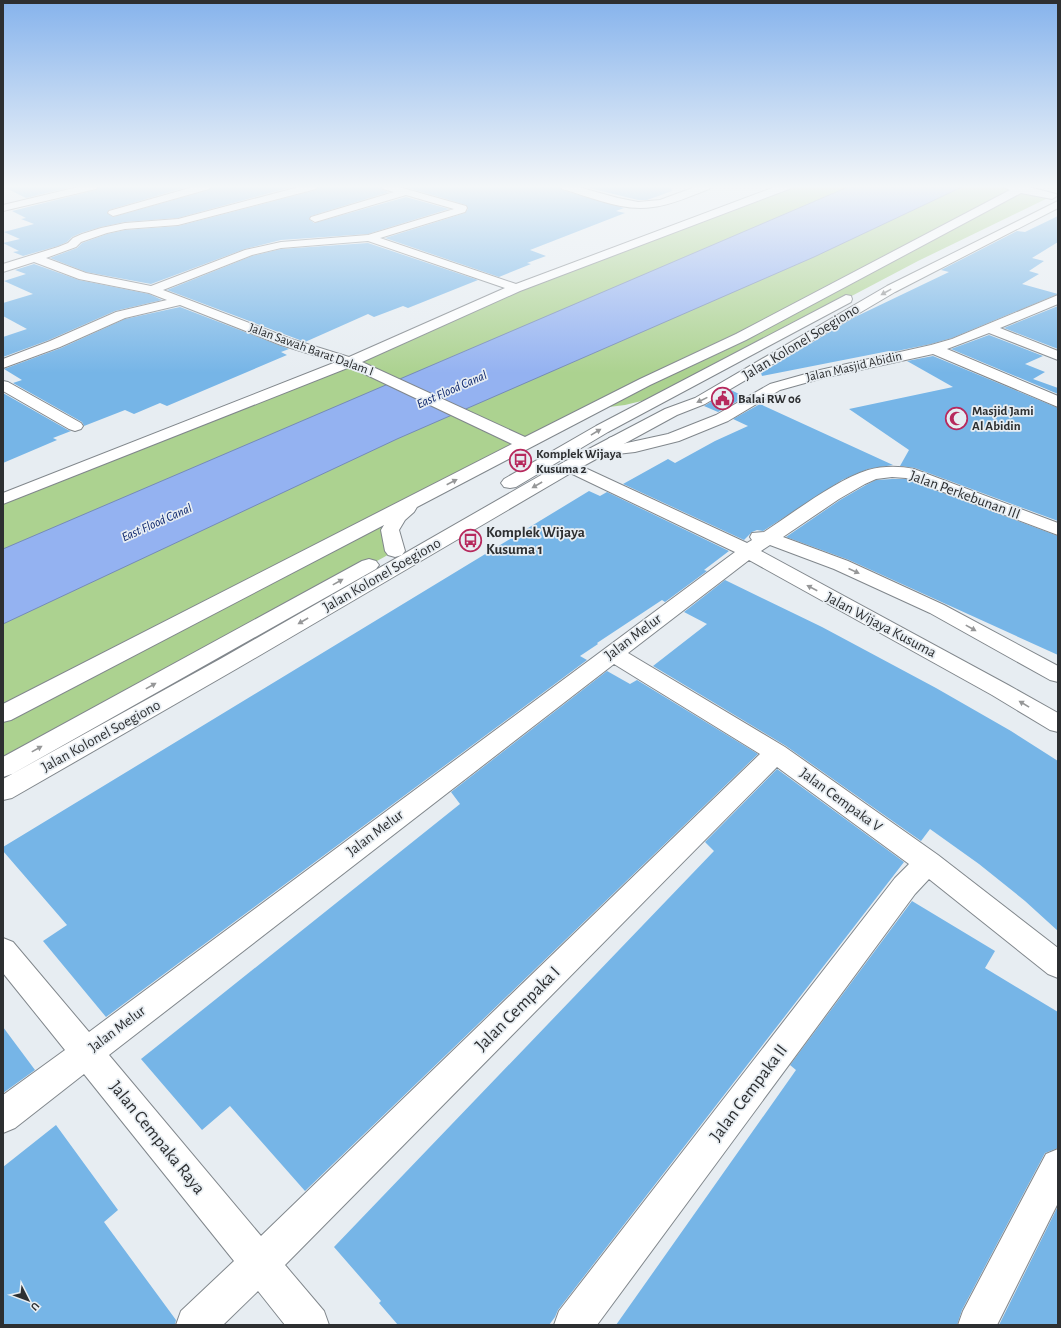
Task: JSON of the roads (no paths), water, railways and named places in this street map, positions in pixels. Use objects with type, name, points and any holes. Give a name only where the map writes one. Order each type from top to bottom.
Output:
[{"type":"street","points":[[3,268],[63,249]]},
{"type":"street","points":[[152,290],[249,252],[263,249]]},
{"type":"street","points":[[401,249],[516,288]]},
{"type":"street","points":[[3,499],[350,362],[516,288],[620,249]]},
{"type":"street","points":[[3,714],[645,382],[741,337],[904,249]]},
{"type":"street","name":"Jalan Kolonel Soegiono","points":[[3,768],[395,551],[602,428],[943,249]]},
{"type":"street","name":"Jalan Kolonel Soegiono","points":[[3,791],[230,663],[570,466],[671,412],[700,401],[892,289],[964,249]]},
{"type":"street","name":"Jalan Sawah Barat Dalam I","points":[[7,253],[83,276],[152,290],[286,342],[350,362],[526,444]]},
{"type":"street","points":[[3,364],[55,344],[121,315],[181,302]]},
{"type":"street","name":"Jalan Masjid Abidin","points":[[615,441],[612,446],[617,449],[635,447],[673,438],[722,418],[775,387],[820,374],[934,349],[957,342],[1055,303]]},
{"type":"street","points":[[990,329],[1058,356]]},
{"type":"street","points":[[934,349],[1058,402]]},
{"type":"street","points":[[3,385],[75,426]]},
{"type":"street","points":[[593,409],[625,405],[662,396]]},
{"type":"street","name":"Jalan Wijaya Kusuma","points":[[570,466],[748,551],[776,568],[1000,690],[1058,724]]},
{"type":"street","name":"Jalan Perkebunan III","points":[[748,551],[833,495],[859,480],[873,474],[892,472],[908,473],[1058,529]]},
{"type":"street","points":[[395,551],[390,530],[397,517],[417,500]]},
{"type":"street","name":"Jalan Wijaya Kusuma","points":[[703,529],[769,538],[841,566],[937,609],[1058,675]]},
{"type":"street","name":"Jalan Melur","points":[[3,1116],[748,551]]},
{"type":"street","name":"Jalan Cempaka V","points":[[612,653],[776,753],[928,863],[1058,965]]},
{"type":"street","name":"Jalan Cempaka I","points":[[195,1325],[260,1264],[776,753]]},
{"type":"street","name":"Jalan Cempaka II","points":[[573,1325],[905,886],[928,863]]},
{"type":"street","name":"Jalan Cempaka Raya","points":[[3,951],[310,1325]]},
{"type":"street","points":[[977,1325],[1058,1166]]},
{"type":"water","name":"East Flood Canal","points":[[703,249],[831,249],[397,439],[3,624],[3,549]]},
{"type":"place","name":"Balai RW 06","points":[[723,399]]},
{"type":"place","name":"Masjid Jami Al Abidin","points":[[956,418]]},
{"type":"place","name":"Komplek Wijaya Kusuma 2","points":[[521,461]]},
{"type":"place","name":"Komplek Wijaya Kusuma 1","points":[[470,541]]}]
